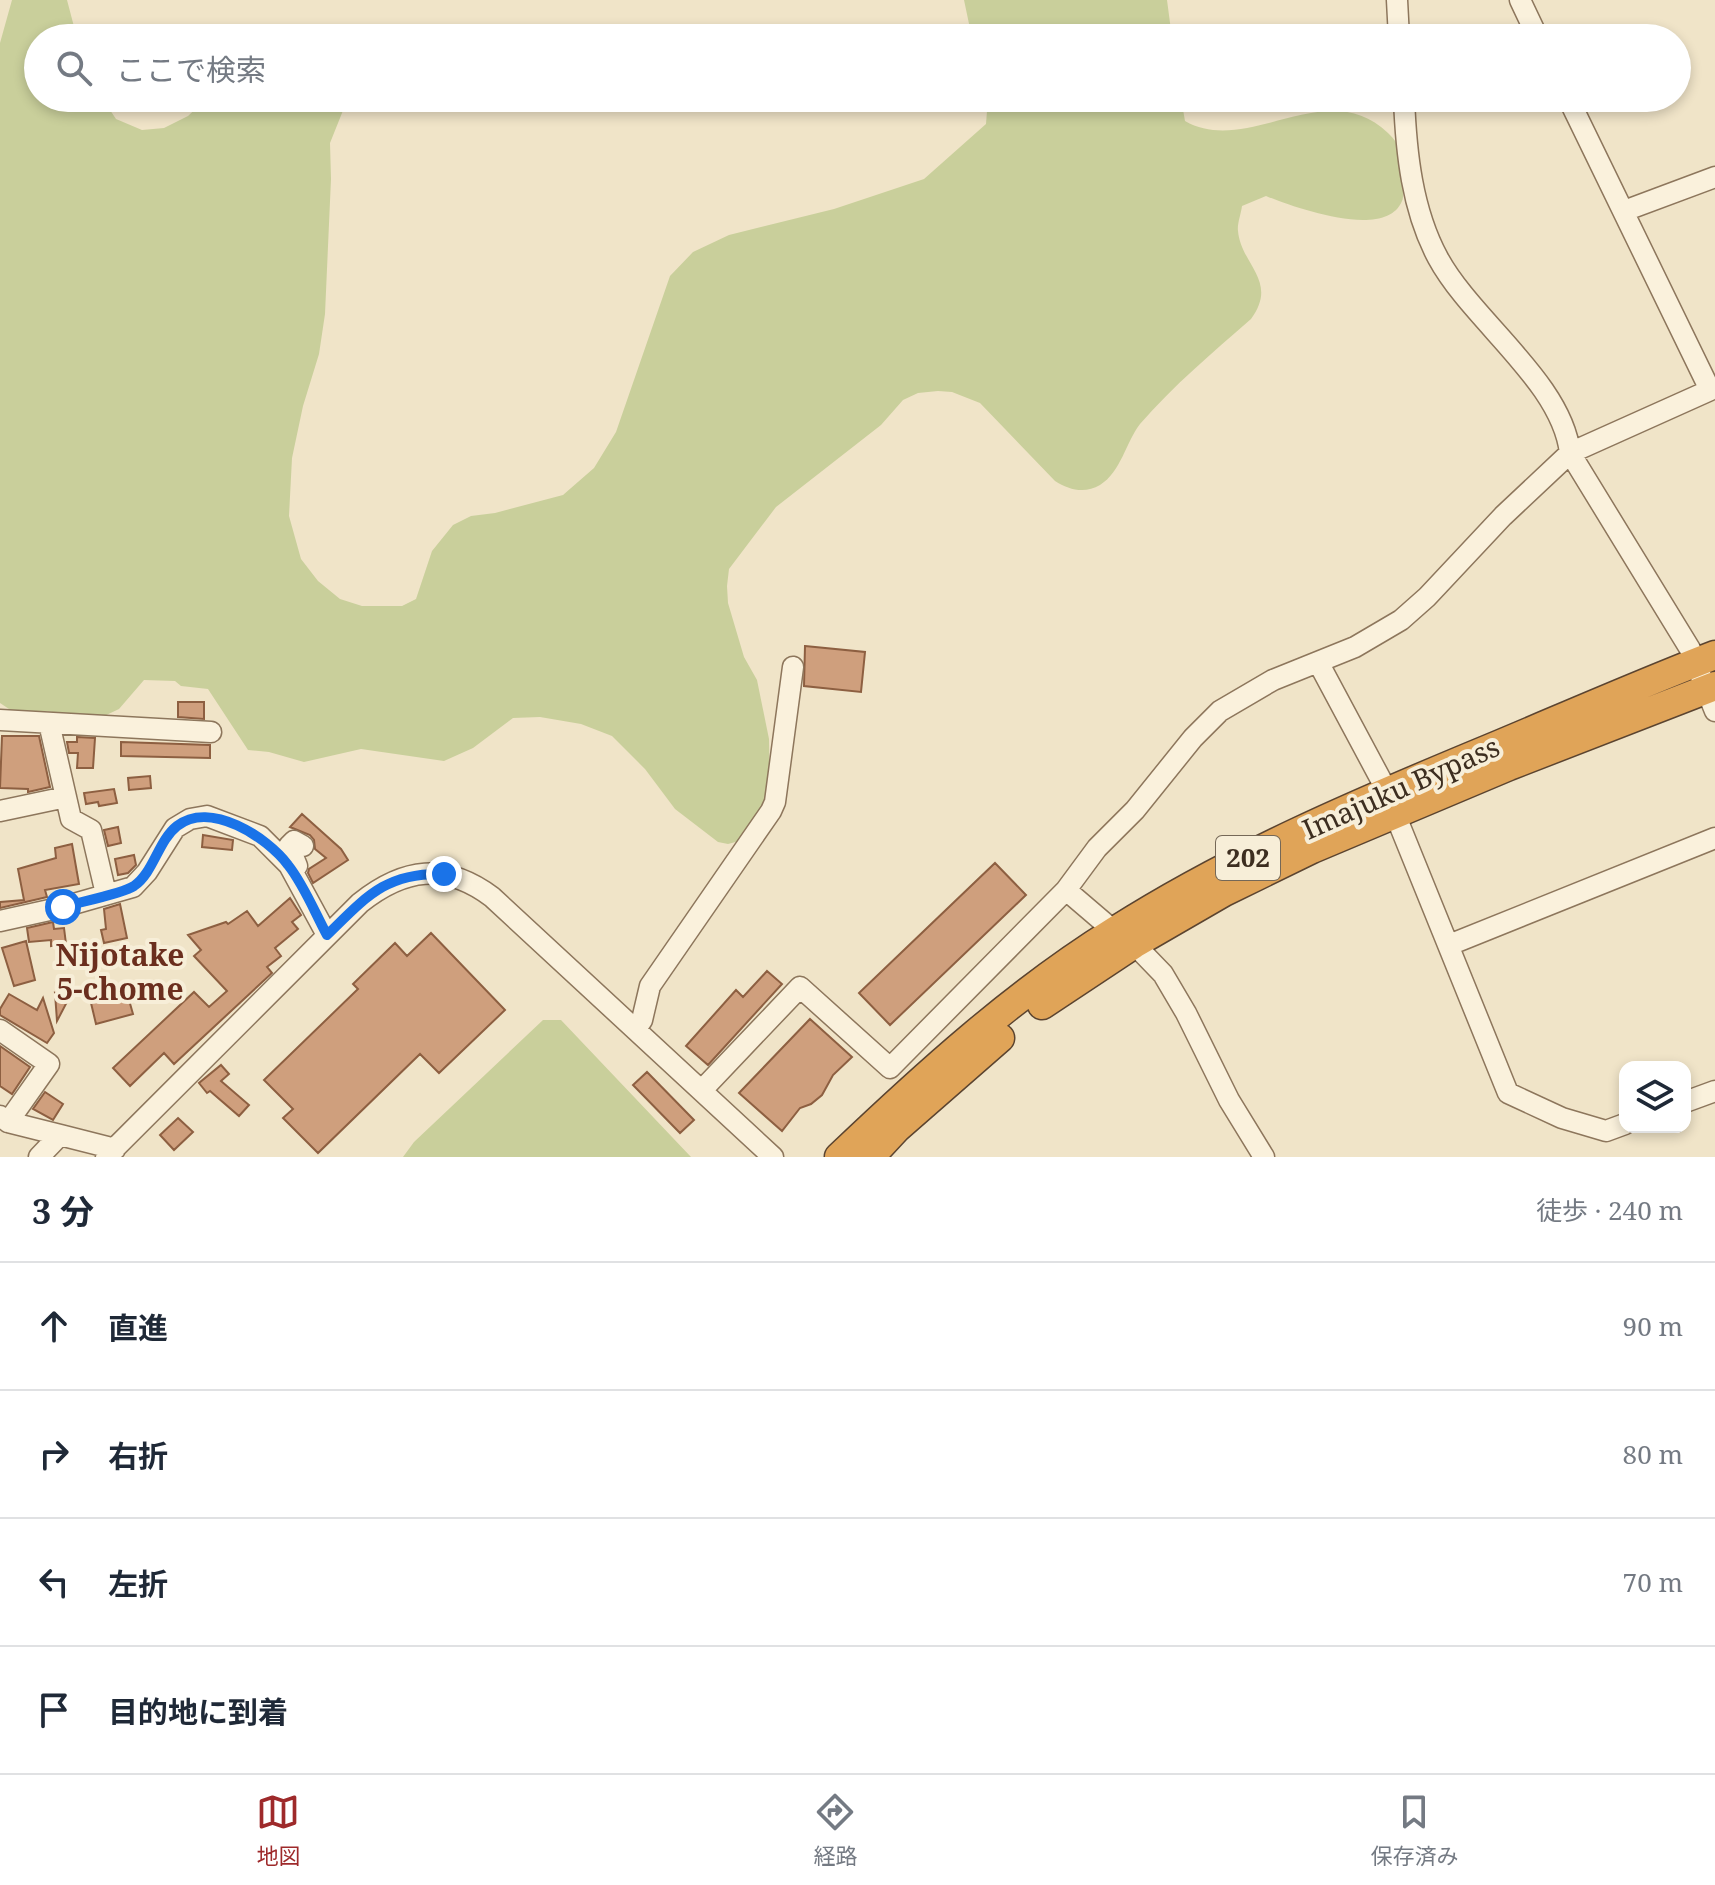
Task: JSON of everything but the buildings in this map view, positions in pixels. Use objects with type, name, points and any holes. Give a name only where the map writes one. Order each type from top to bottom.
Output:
[{"type":"highway","name":"Imajuku Bypass","points":[[839,1157],[982,1028],[1222,870],[1391,803],[1705,659]]},
{"type":"highway","name":"Imajuku Bypass","points":[[1391,803],[1509,766],[1712,695]]},
{"type":"highway","name":"Imajuku Bypass","points":[[870,1157],[897,1128],[1124,937]]},
{"type":"street","points":[[1397,0],[1398,24]]},
{"type":"street","points":[[1520,0],[1531,24]]},
{"type":"street","points":[[1404,112],[1416,198],[1423,226],[1438,259],[1473,308],[1506,344],[1553,405],[1568,440],[1570,453],[1690,649],[1705,659],[1712,695]]},
{"type":"street","points":[[702,1090],[800,987],[890,1068],[1066,890],[1097,848],[1135,810],[1193,738],[1220,711],[1273,680],[1355,647],[1401,620],[1570,453],[1712,389],[1575,112]]},
{"type":"street","points":[[1624,211],[1715,177]]},
{"type":"street","points":[[1318,662],[1391,803],[1508,1093],[1562,1118],[1606,1131],[1619,1126]]},
{"type":"street","points":[[636,1029],[642,1020],[650,986],[775,802],[793,667]]},
{"type":"street","points":[[0,720],[211,732]]},
{"type":"street","points":[[49,723],[71,819],[91,830],[106,894]]},
{"type":"street","points":[[0,811],[66,797]]},
{"type":"street","points":[[0,921],[133,887],[147,872],[175,828],[190,819],[207,816],[260,836],[291,869],[327,935]]},
{"type":"street","points":[[1449,945],[1715,838]]},
{"type":"street","points":[[291,869],[297,866],[289,846],[294,841],[303,846]]},
{"type":"street","points":[[0,1030],[49,1064],[4,1119],[111,1153],[327,935],[382,885],[424,873],[461,878],[492,897],[773,1157]]},
{"type":"street","points":[[1066,890],[1124,937],[1163,974],[1229,1100],[1264,1157]]},
{"type":"street","points":[[1691,1100],[1715,1091]]},
{"type":"street","points":[[39,1157],[60,1135]]},
{"type":"green space","points":[[12,0],[67,0],[73,24],[24,24],[24,112],[111,112],[116,119],[142,130],[164,128],[192,112],[342,112],[330,143],[325,314],[319,354],[303,406],[292,458],[289,516],[301,559],[318,581],[340,599],[362,606],[402,606],[416,599],[432,551],[453,525],[471,516],[495,513],[563,495],[594,468],[616,432],[670,276],[693,252],[729,235],[834,209],[924,179],[986,124],[987,112],[1183,112],[1185,121],[1209,129],[1235,130],[1313,113],[1343,112],[1364,117],[1394,139],[1403,162],[1403,197],[1393,213],[1378,219],[1338,218],[1266,196],[1242,206],[1238,231],[1245,254],[1260,283],[1259,306],[1251,319],[1140,424],[1113,473],[1094,488],[1071,489],[1055,481],[980,403],[952,392],[938,391],[918,393],[903,400],[881,425],[776,507],[729,569],[728,603],[744,657],[757,680],[769,739],[770,799],[743,840],[728,844],[718,842],[675,809],[645,769],[612,736],[581,724],[540,717],[513,718],[473,748],[444,761],[361,749],[304,762],[269,752],[248,750],[208,689],[181,686],[175,681],[144,680],[119,709],[100,718],[45,711],[12,711],[0,703],[0,43]]},
{"type":"green space","points":[[964,0],[1167,0],[1170,24],[969,24]]},
{"type":"green space","points":[[543,1020],[561,1020],[691,1157],[403,1157],[414,1142]]},
{"type":"district","name":"Nijotake 5-chome","points":[[120,973]]},
{"type":"route","points":[[63,907],[133,887],[147,872],[175,828],[190,819],[207,816],[260,836],[289,865],[327,935],[382,885],[424,873],[444,874]]}]
